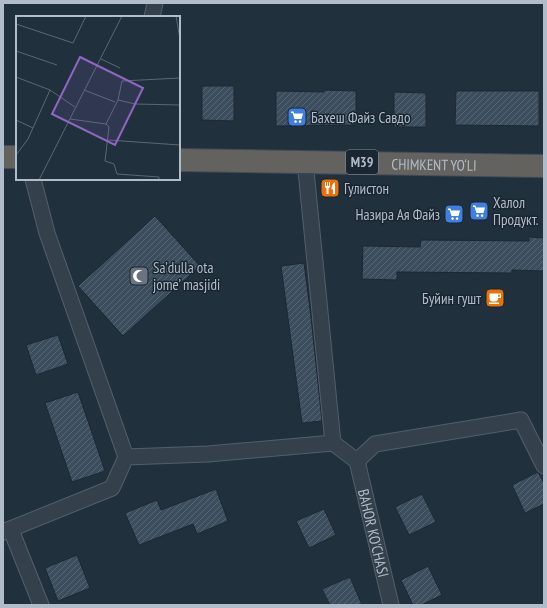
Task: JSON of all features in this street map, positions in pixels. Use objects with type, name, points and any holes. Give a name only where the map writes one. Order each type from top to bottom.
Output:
[{"type":"highway","points":[[3,157],[16,157]]},
{"type":"highway","name":"CHIMKENT YO‘LI","points":[[180,160],[544,166]]},
{"type":"street","points":[[152,16],[155,3]]},
{"type":"street","points":[[305,161],[333,443]]},
{"type":"street","points":[[33,180],[47,233],[126,457],[112,488],[7,531],[41,605]]},
{"type":"street","points":[[126,457],[208,454],[333,443],[358,461],[375,444],[520,420],[544,466]]},
{"type":"street","name":"BAHOR KO'CHASI","points":[[358,461],[391,605]]},
{"type":"building","points":[[202,86],[234,86],[234,121],[202,120]]},
{"type":"building","points":[[324,90],[356,91],[356,125],[276,126],[276,91],[324,92]]},
{"type":"building","points":[[456,91],[539,91],[539,126],[455,125]]},
{"type":"building","points":[[394,92],[426,93],[426,127],[394,127]]},
{"type":"building","name":"Sa’dulla ota jome’ masjidi","points":[[155,216],[200,266],[123,336],[78,286]]},
{"type":"building","points":[[529,237],[544,238],[544,271],[512,270],[512,273],[397,272],[397,280],[362,279],[363,246],[420,247],[421,240],[529,241]]},
{"type":"building","points":[[304,263],[322,421],[302,423],[281,266]]},
{"type":"building","points":[[58,335],[68,364],[36,375],[26,345]]},
{"type":"building","points":[[78,392],[105,471],[72,482],[45,403]]},
{"type":"building","points":[[538,472],[544,483],[544,504],[525,513],[512,485]]},
{"type":"building","points":[[216,489],[228,521],[197,534],[193,524],[139,545],[125,513],[157,500],[161,510]]},
{"type":"building","points":[[422,494],[436,522],[409,535],[395,507]]},
{"type":"building","points":[[324,509],[336,535],[309,548],[296,521]]},
{"type":"building","points":[[77,555],[90,588],[58,601],[45,568]]},
{"type":"building","points":[[428,566],[442,595],[421,605],[413,605],[401,580]]},
{"type":"building","points":[[350,577],[362,605],[330,605],[322,589]]},
{"type":"place","name":"Бахеш Файз Савдо","points":[[297,117]]},
{"type":"place","name":"Гулистон","points":[[330,188]]},
{"type":"place","name":"Халол Продукт.","points":[[479,211]]},
{"type":"place","name":"Назира Ая Файз","points":[[454,214]]},
{"type":"place","name":"Sa’dulla ota jome’ masjidi","points":[[139,276]]},
{"type":"place","name":"Буйин гушт","points":[[495,298]]}]
